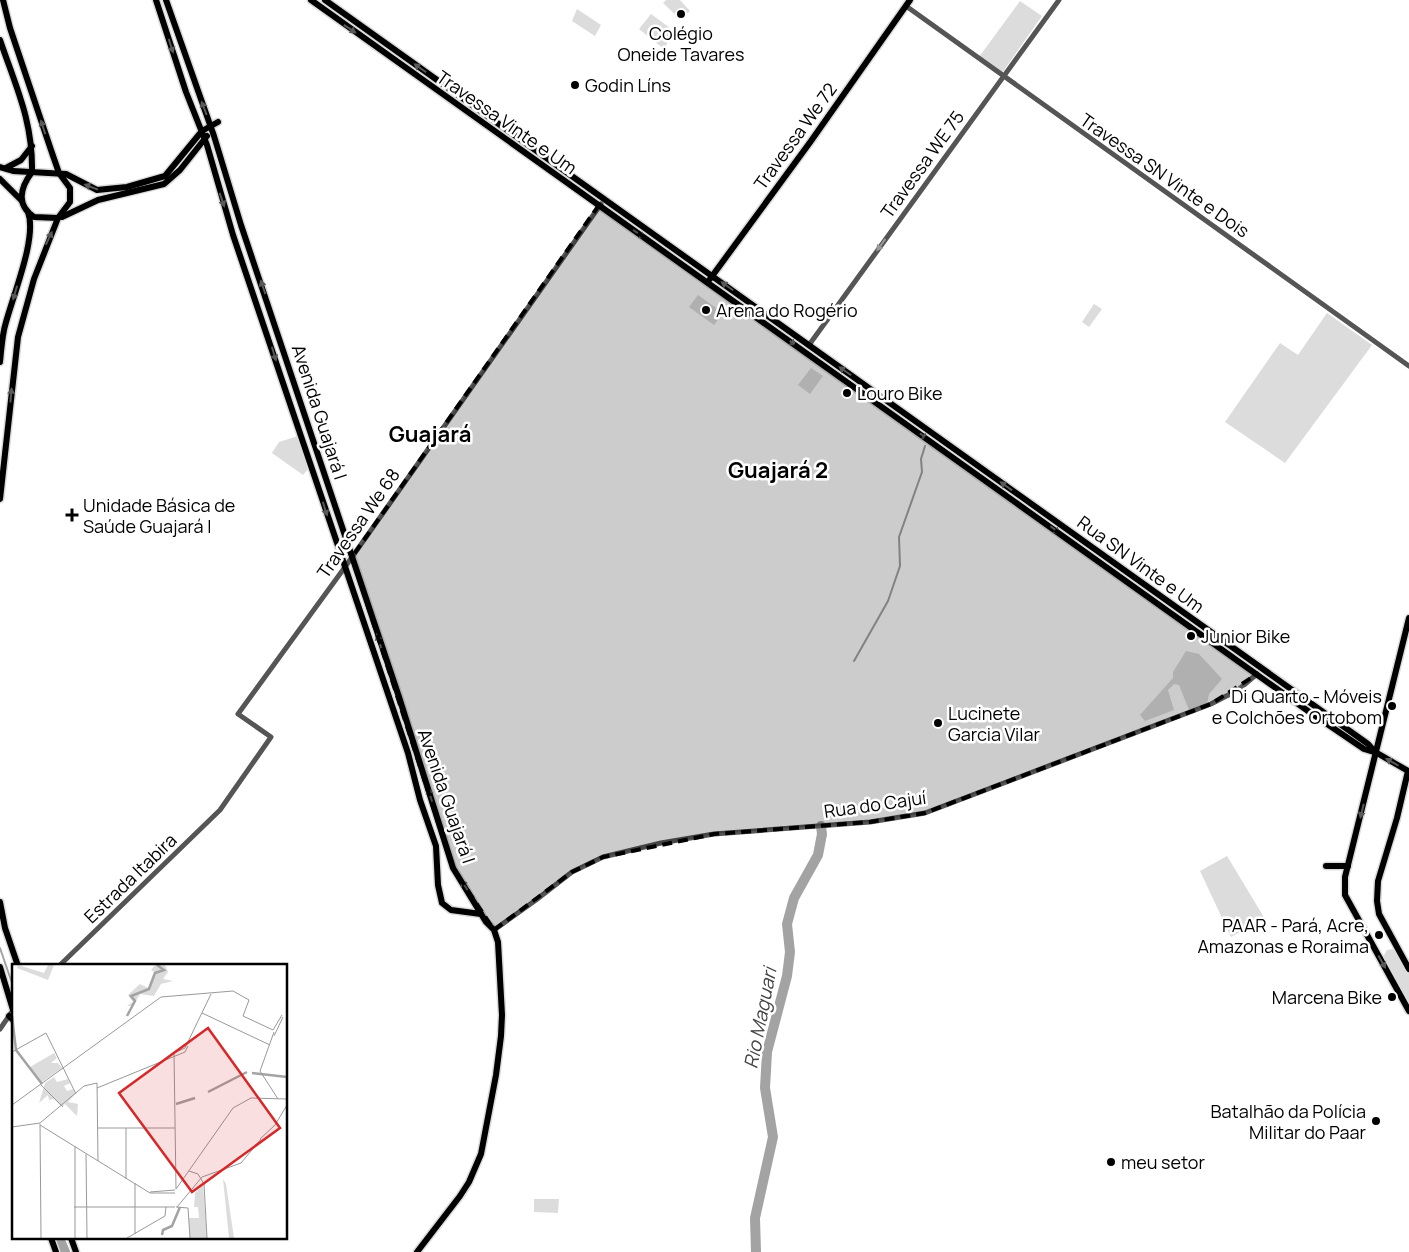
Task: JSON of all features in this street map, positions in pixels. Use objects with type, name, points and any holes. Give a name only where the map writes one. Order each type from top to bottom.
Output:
[{"type":"main road","points":[[0,499],[18,338],[37,270],[56,219],[67,208],[71,195],[67,182],[56,173],[10,28],[3,0]]},
{"type":"main road","name":"Avenida Guajará I","points":[[156,0],[186,92],[205,138],[217,185],[435,840],[442,902],[451,910],[481,914]]},
{"type":"main road","name":"Avenida Guajará I","points":[[166,0],[211,128],[453,868],[481,914]]},
{"type":"main road","name":"Travessa Vinte e Um","points":[[311,0],[687,267]]},
{"type":"main road","name":"Travessa Vinte e Um","points":[[325,0],[688,259]]},
{"type":"main road","points":[[906,6],[910,0]]},
{"type":"main road","name":"Travessa We 72","points":[[707,282],[811,141],[906,6]]},
{"type":"main road","points":[[0,40],[15,81],[33,145],[34,172],[23,186],[22,201]]},
{"type":"main road","points":[[27,211],[34,217],[56,219],[98,200],[155,187],[172,179],[211,128],[218,122]]},
{"type":"main road","points":[[2,167],[66,174],[97,190],[106,190],[152,181],[165,176],[202,131],[211,128]]},
{"type":"main road","points":[[2,167],[21,160],[33,145]]},
{"type":"main road","points":[[0,179],[22,201],[30,222],[28,245],[4,332],[0,362]]},
{"type":"main road","points":[[583,194],[588,187]]},
{"type":"main road","points":[[622,222],[626,215]]},
{"type":"main road","name":"Rua SN Vinte e Um","points":[[688,259],[1117,565],[1257,674],[1368,744],[1377,754],[1409,769]]},
{"type":"main road","name":"Rua SN Vinte e Um","points":[[687,267],[1113,572],[1176,612],[1303,703]]},
{"type":"main road","points":[[983,478],[987,472]]},
{"type":"main road","points":[[1113,572],[1117,565]]},
{"type":"main road","points":[[1409,618],[1348,866],[1345,894],[1409,1011]]},
{"type":"main road","points":[[1409,769],[1397,818],[1378,881],[1376,900],[1379,914],[1409,968]]},
{"type":"main road","points":[[1326,866],[1335,868],[1348,866]]},
{"type":"main road","points":[[0,902],[5,928],[17,964]]},
{"type":"main road","points":[[417,1252],[469,1182],[481,1154],[496,1075],[502,1015],[498,942],[494,930],[481,914]]},
{"type":"main road","points":[[0,967],[12,1014]]},
{"type":"main road","points":[[52,1240],[56,1252]]},
{"type":"main road","points":[[72,1240],[76,1252]]},
{"type":"street","name":"Travessa WE 75","points":[[809,345],[1002,76],[1059,0]]},
{"type":"street","name":"Travessa SN Vinte e Dois","points":[[906,6],[1002,76],[1135,168],[1409,366]]},
{"type":"street","name":"Travessa We 68","points":[[271,737],[238,714],[345,567],[604,199]]},
{"type":"street","name":"Rua do Cajuí","points":[[494,930],[578,867],[616,852],[714,834],[870,822],[925,813],[1212,704],[1238,690],[1257,674]]},
{"type":"street","name":"Estrada Itabira","points":[[61,964],[220,810],[271,737]]},
{"type":"street","points":[[0,1029],[12,1014]]},
{"type":"highlighted area","points":[[599,205],[1257,674],[1211,704],[925,813],[870,822],[714,834],[603,857],[572,872],[494,930],[453,868],[352,557]]},
{"type":"shaded area","points":[[666,0],[680,0],[690,11],[680,19],[663,3]]},
{"type":"shaded area","points":[[1020,1],[1042,16],[1002,73],[979,57]]},
{"type":"shaded area","points":[[577,9],[601,25],[595,36],[572,21]]},
{"type":"shaded area","points":[[651,14],[674,31],[664,49],[639,29]]},
{"type":"shaded area","name":"Arena do Rogério","points":[[698,295],[723,313],[714,325],[689,307]]},
{"type":"shaded area","points":[[1094,304],[1102,309],[1089,327],[1082,322]]},
{"type":"shaded area","points":[[1327,313],[1372,345],[1285,463],[1225,422],[1280,343],[1298,355]]},
{"type":"shaded area","points":[[811,368],[823,376],[810,394],[798,385]]},
{"type":"shaded area","points":[[298,436],[309,468],[303,475],[272,453],[279,442]]},
{"type":"shaded area","points":[[1186,651],[1199,654],[1222,679],[1209,694],[1207,704],[1189,710],[1179,685],[1174,684],[1168,690],[1174,710],[1145,721],[1140,715],[1173,678],[1173,672]]},
{"type":"shaded area","points":[[1227,856],[1265,919],[1231,937],[1200,871]]},
{"type":"shaded area","points":[[1387,950],[1399,951],[1409,969],[1409,1011],[1381,960]]},
{"type":"shaded area","points":[[534,1199],[559,1199],[558,1213],[534,1212]]},
{"type":"waterway","points":[[854,661],[888,601],[900,566],[899,537],[922,472],[921,459],[925,446]]},
{"type":"waterway","name":"Rio Maguari","points":[[756,1252],[755,1218],[773,1137],[765,1088],[767,1052],[787,976],[790,952],[787,924],[794,898],[818,855],[822,834],[821,826]]},
{"type":"waterway","points":[[0,948],[12,983]]},
{"type":"waterway","name":"Rio Maguari","points":[[60,1240],[65,1252]]},
{"type":"place","name":"Colégio Oneide Tavares","points":[[681,14]]},
{"type":"place","name":"Godin Líns","points":[[575,85]]},
{"type":"place","name":"Arena do Rogério","points":[[706,310]]},
{"type":"place","name":"Louro Bike","points":[[847,393]]},
{"type":"place","name":"Unidade Básica de Saúde Guajará I","points":[[72,515]]},
{"type":"place","name":"Junior Bike","points":[[1191,636]]},
{"type":"place","name":"Di Quarto - Móveis e Colchões Ortobom","points":[[1392,706]]},
{"type":"place","name":"Lucinete Garcia Vilar","points":[[938,723]]},
{"type":"place","name":"PAAR - Pará, Acre, Amazonas e Roraima","points":[[1379,935]]},
{"type":"place","name":"Marcena Bike","points":[[1392,997]]},
{"type":"place","name":"Batalhão da Polícia Militar do Paar","points":[[1376,1121]]},
{"type":"place","name":"meu setor","points":[[1111,1162]]},
{"type":"district","name":"Guajará","points":[[430,434]]},
{"type":"district","name":"Guajará 2","points":[[778,470]]}]
